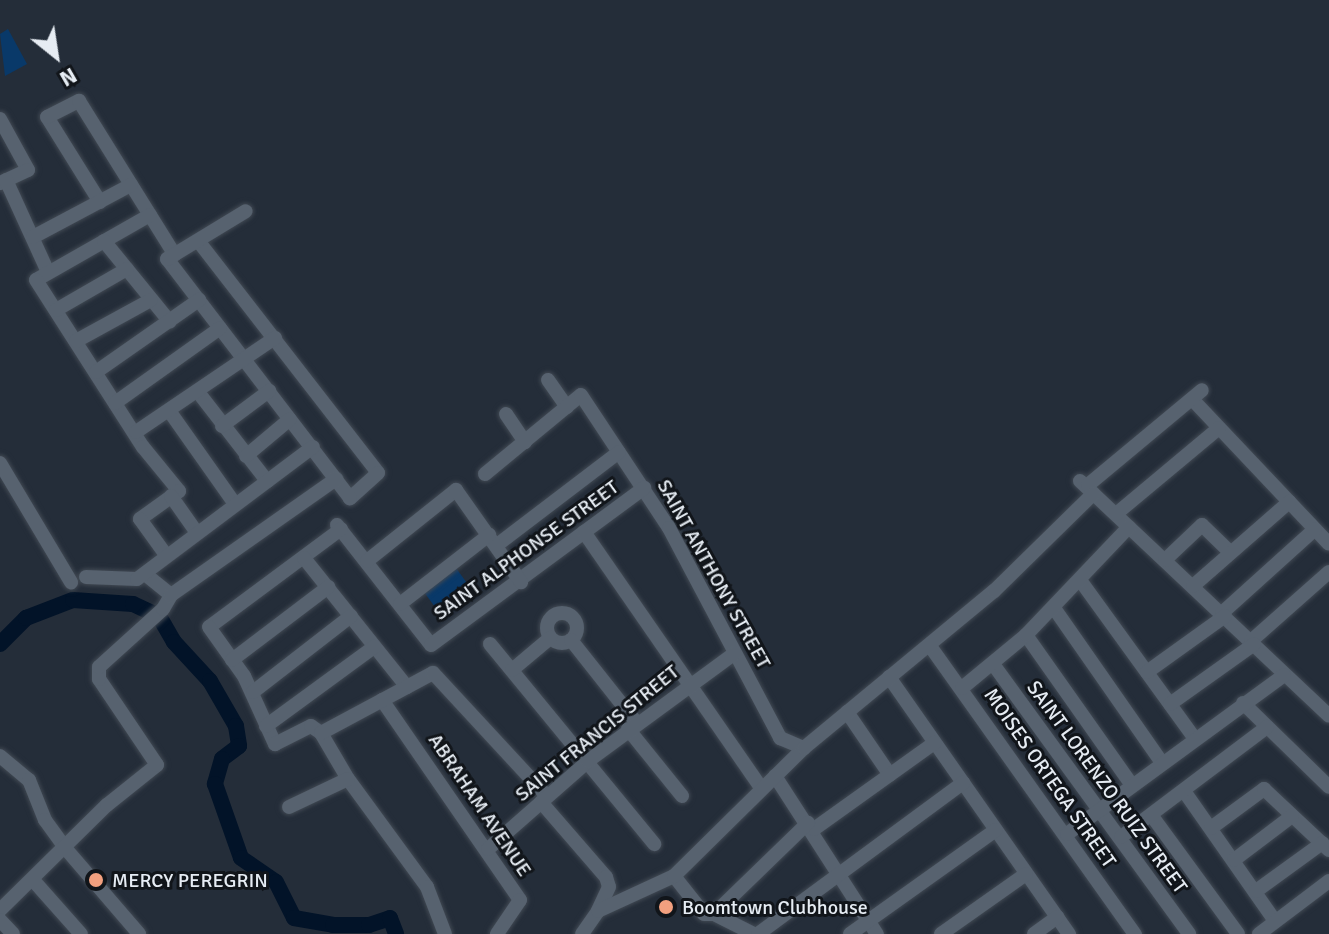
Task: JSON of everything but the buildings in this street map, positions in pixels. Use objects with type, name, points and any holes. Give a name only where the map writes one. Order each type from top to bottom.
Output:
[{"type":"street","points":[[100,202],[47,117],[79,101],[175,255]]},
{"type":"street","points":[[0,119],[28,170],[3,182],[48,272]]},
{"type":"street","points":[[33,237],[131,185]]},
{"type":"street","points":[[199,242],[378,473],[350,498],[167,259],[246,211]]},
{"type":"street","points":[[150,215],[36,280],[115,403],[179,491],[140,519],[166,555]]},
{"type":"street","points":[[104,241],[170,322]]},
{"type":"street","points":[[56,310],[127,269]]},
{"type":"street","points":[[76,341],[151,300]]},
{"type":"street","points":[[96,372],[199,300]]},
{"type":"street","points":[[115,403],[220,328]]},
{"type":"street","points":[[136,432],[170,412],[275,338]]},
{"type":"street","points":[[485,474],[567,407],[548,380]]},
{"type":"street","points":[[222,426],[269,391]]},
{"type":"street","points":[[198,392],[267,481]]},
{"type":"street","name":"SAINT ANTHONY STREET","points":[[567,407],[581,395],[644,488],[780,738],[804,748]]},
{"type":"street","points":[[598,911],[674,876],[804,748],[930,646],[1087,487],[1197,395],[1219,428],[1329,544]]},
{"type":"street","points":[[170,412],[235,504]]},
{"type":"street","points":[[506,414],[525,442]]},
{"type":"street","points":[[246,456],[290,419]]},
{"type":"street","points":[[1116,514],[1219,428]]},
{"type":"street","points":[[86,577],[137,579],[313,447]]},
{"type":"street","points":[[445,934],[427,887],[348,779],[321,733],[311,726],[275,744],[253,692],[209,627],[304,558],[339,527],[400,604],[619,452]]},
{"type":"street","points":[[0,463],[71,582]]},
{"type":"street","points":[[0,910],[66,849],[107,805],[157,765],[97,672],[163,609],[171,595],[336,479]]},
{"type":"street","points":[[1087,487],[1329,716]]},
{"type":"street","name":"SAINT ALPHONSE STREET","points":[[400,604],[431,645],[521,582],[644,488]]},
{"type":"street","points":[[367,561],[456,490],[521,582]]},
{"type":"street","points":[[171,496],[197,533]]},
{"type":"street","points":[[1193,586],[1289,502]]},
{"type":"street","points":[[1165,560],[1202,525],[1230,552]]},
{"type":"street","points":[[962,688],[1026,635],[1129,527]]},
{"type":"street","points":[[1147,672],[1223,614],[1315,529]]},
{"type":"street","points":[[584,532],[761,788]]},
{"type":"street","points":[[304,558],[407,687]]},
{"type":"street","points":[[1170,704],[1252,642],[1329,572]]},
{"type":"street","points":[[145,574],[171,595]]},
{"type":"street","points":[[1080,580],[1195,739]]},
{"type":"street","points":[[232,660],[328,587]]},
{"type":"street","points":[[1054,608],[1162,763]]},
{"type":"street","points":[[550,638],[548,621],[563,613],[576,624],[571,640]]},
{"type":"street","points":[[253,692],[351,616]]},
{"type":"street","points":[[1026,635],[1132,785]]},
{"type":"street","points":[[550,638],[560,643],[571,640]]},
{"type":"street","points":[[512,670],[550,638]]},
{"type":"street","points":[[571,640],[682,796]]},
{"type":"street","points":[[490,644],[654,844]]},
{"type":"street","name":"MOISES ORTEGA STREET","points":[[930,646],[1067,834],[1135,934]]},
{"type":"street","points":[[266,726],[374,647]]},
{"type":"street","name":"SAINT FRANCIS STREET","points":[[488,849],[632,726],[735,653]]},
{"type":"street","name":"SAINT LORENZO RUIZ STREET","points":[[993,664],[1189,934]]},
{"type":"street","points":[[321,733],[433,673],[544,799],[606,877],[609,887],[598,911],[582,934]]},
{"type":"street","points":[[1067,834],[1284,675]]},
{"type":"street","points":[[889,677],[1069,934]]},
{"type":"street","name":"ABRAHAM AVENUE","points":[[382,700],[488,849],[520,900],[497,934]]},
{"type":"street","points":[[1243,703],[1329,787]]},
{"type":"street","points":[[847,712],[890,775]]},
{"type":"street","points":[[1121,837],[1267,727]]},
{"type":"street","points":[[714,914],[811,826],[934,743]]},
{"type":"street","points":[[0,756],[29,780],[40,796],[45,820],[139,934]]},
{"type":"street","points":[[775,776],[811,826],[877,934]]},
{"type":"street","points":[[289,807],[348,779]]},
{"type":"street","points":[[674,876],[704,914],[714,914],[756,934],[838,871],[963,783]]},
{"type":"street","points":[[1211,828],[1264,789],[1325,846],[1256,891]]},
{"type":"street","points":[[1184,791],[1275,921]]},
{"type":"street","points":[[1152,816],[1238,934]]},
{"type":"street","points":[[1234,860],[1292,816]]},
{"type":"street","points":[[850,934],[996,830]]},
{"type":"street","points":[[941,934],[1026,874]]},
{"type":"street","points":[[33,880],[81,934]]},
{"type":"street","points":[[1259,934],[1329,881]]},
{"type":"street","points":[[1034,934],[1057,917]]},
{"type":"street","points":[[0,920],[13,934]]},
{"type":"shaded area","points":[[8,29],[27,64],[5,76],[0,34]]},
{"type":"shaded area","points":[[456,568],[469,586],[437,609],[424,592]]},
{"type":"waterway","points":[[0,644],[26,618],[73,600],[133,604],[159,616],[174,642],[210,681],[236,726],[239,746],[222,759],[215,784],[241,858],[276,882],[294,918],[333,925],[369,925],[390,918],[396,934]]},
{"type":"place","name":"MERCY PEREGRIN","points":[[96,880]]},
{"type":"place","name":"Boomtown Clubhouse","points":[[666,907]]}]
